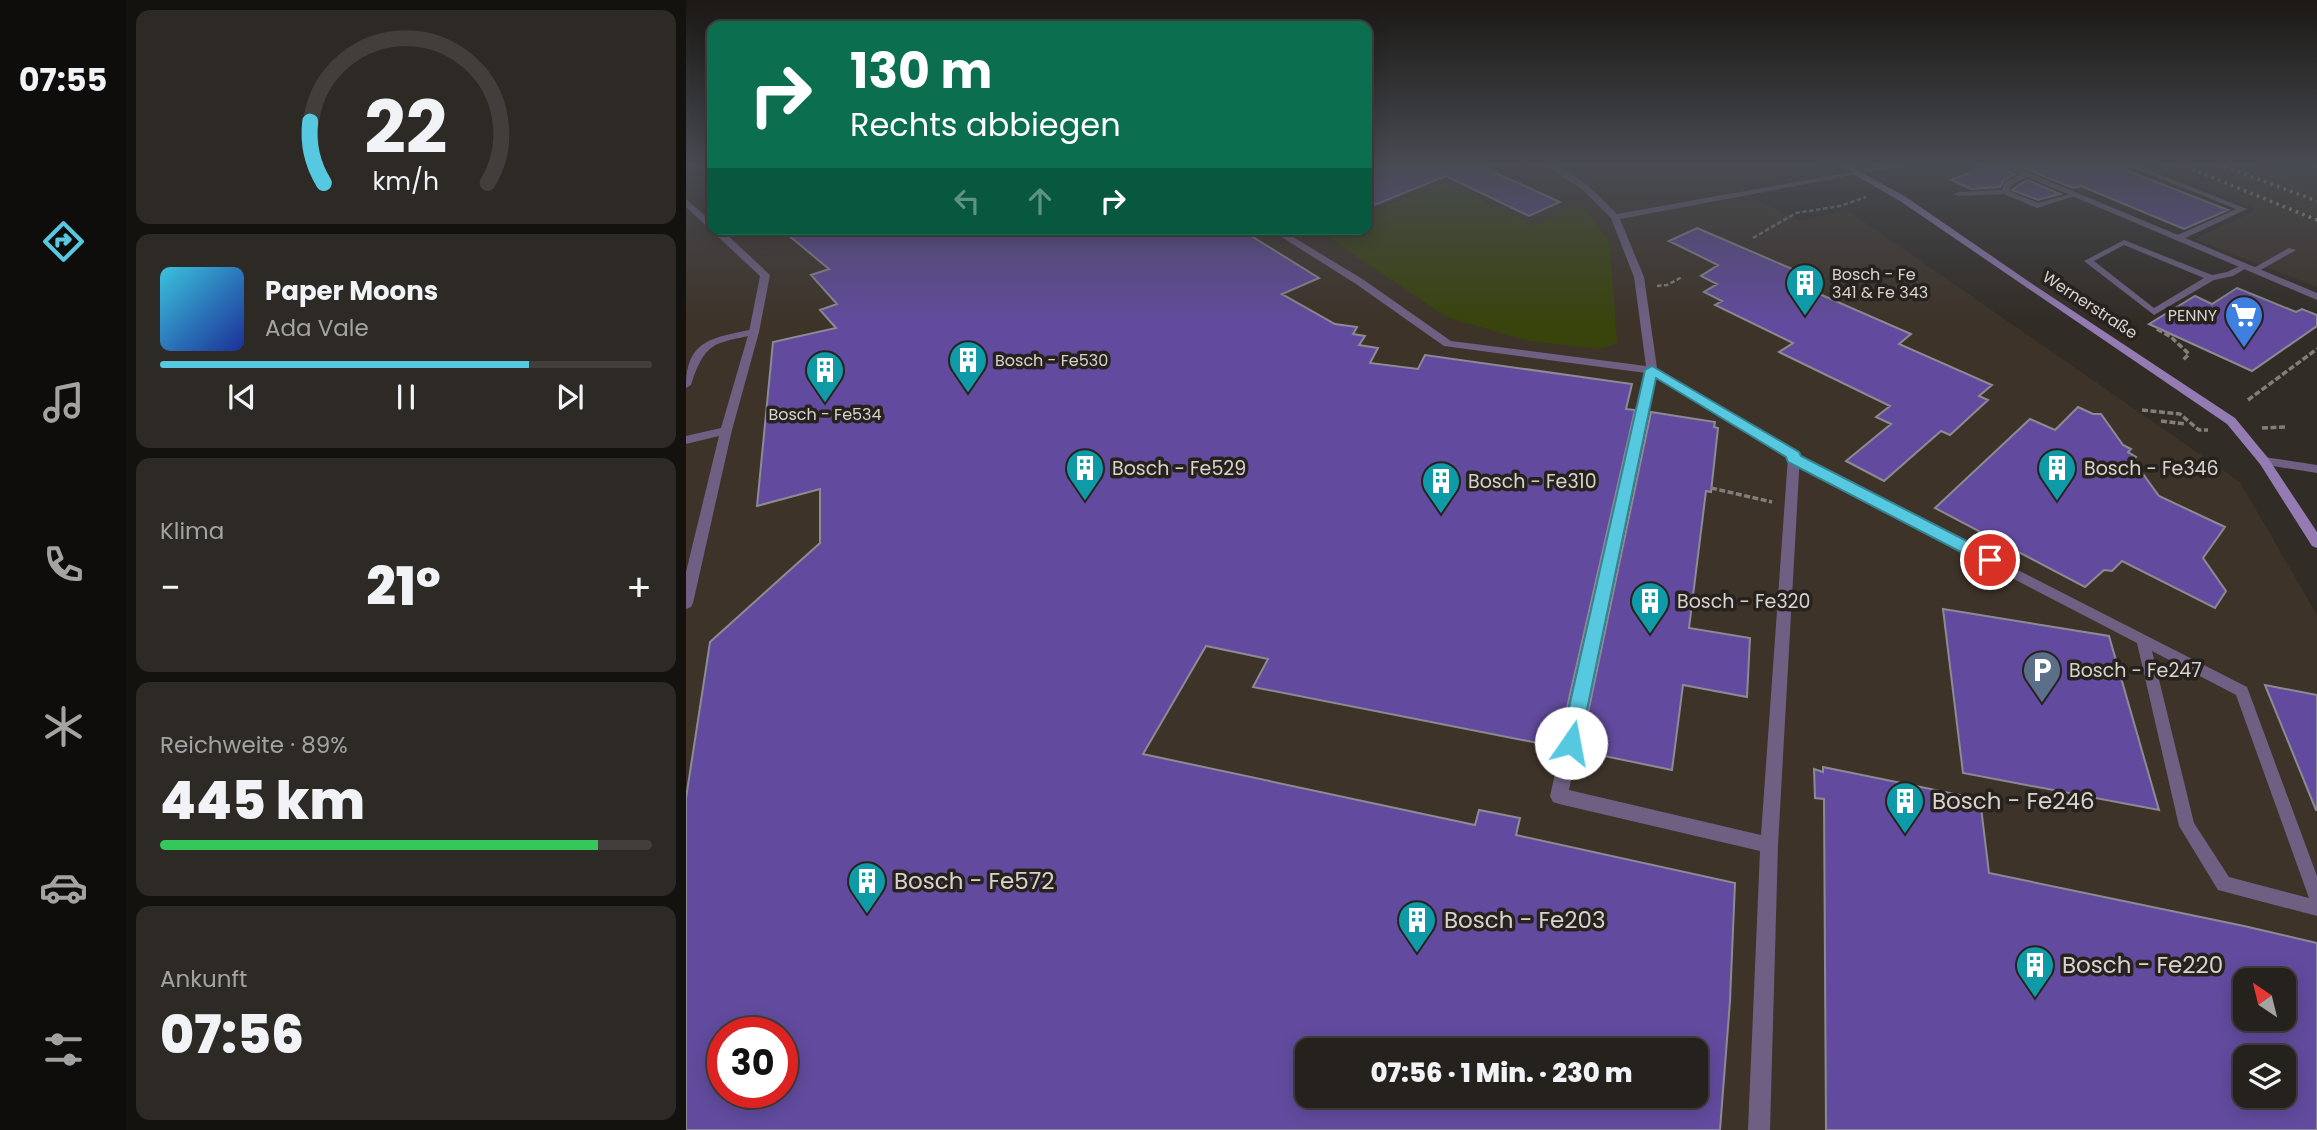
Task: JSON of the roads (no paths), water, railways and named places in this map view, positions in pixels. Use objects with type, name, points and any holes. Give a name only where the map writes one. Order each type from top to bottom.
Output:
[{"type":"main road","name":"Wernerstraße","points":[[1929,217],[2024,283],[2222,413],[2240,429],[2264,461],[2317,543]]},
{"type":"street","points":[[1615,217],[1639,277],[1652,370],[1559,796],[1769,845]]},
{"type":"street","points":[[2127,217],[2317,297]]},
{"type":"street","points":[[686,603],[726,430],[754,332],[765,275],[722,235]]},
{"type":"street","points":[[1283,235],[1360,282],[1448,344],[1652,370],[1794,455],[1769,845],[1759,1130]]},
{"type":"street","points":[[686,440],[726,430]]},
{"type":"street","points":[[2264,461],[2317,469]]},
{"type":"lane","points":[[2178,238],[2226,217]]},
{"type":"lane","points":[[2211,278],[2124,242],[2088,261],[2154,312],[2211,278],[2249,269],[2292,250]]},
{"type":"lane","points":[[686,385],[695,355],[707,344],[754,332]]},
{"type":"lane","points":[[1793,458],[2242,691],[2317,898]]},
{"type":"lane","points":[[2143,641],[2187,826],[2224,884],[2317,908]]},
{"type":"railway","points":[[2309,217],[2317,220]]},
{"type":"place","name":"Bosch - Fe 341 & Fe 343","points":[[1805,317]]},
{"type":"place","name":"PENNY","points":[[2244,349]]},
{"type":"place","name":"Bosch - Fe530","points":[[968,394]]},
{"type":"place","name":"Bosch - Fe534","points":[[825,404]]},
{"type":"place","name":"Bosch - Fe529","points":[[1085,502]]},
{"type":"place","name":"Bosch - Fe346","points":[[2057,502]]},
{"type":"place","name":"Bosch - Fe310","points":[[1441,515]]},
{"type":"place","name":"Bosch - Fe320","points":[[1650,635]]},
{"type":"place","name":"Bosch - Fe247","points":[[2042,704]]},
{"type":"place","name":"Bosch - Fe246","points":[[1905,835]]},
{"type":"place","name":"Bosch - Fe572","points":[[867,915]]},
{"type":"place","name":"Bosch - Fe203","points":[[1417,954]]},
{"type":"place","name":"Bosch - Fe220","points":[[2035,999]]}]
